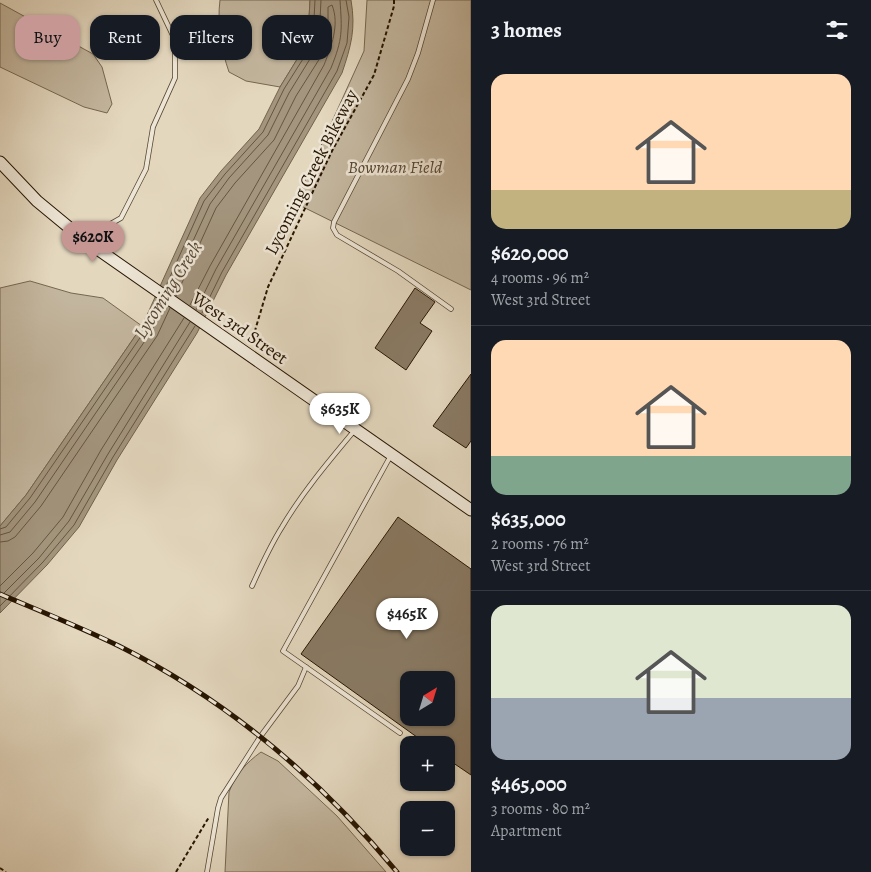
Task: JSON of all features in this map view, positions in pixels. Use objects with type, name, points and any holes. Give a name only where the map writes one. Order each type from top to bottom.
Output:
[{"type":"main road","name":"West 3rd Street","points":[[0,162],[37,201],[83,239],[471,510]]},
{"type":"lane","points":[[83,239],[120,218],[146,169],[153,126],[175,78],[174,40],[156,0]]},
{"type":"lane","points":[[433,0],[408,79],[334,222],[334,228],[337,235],[398,271],[451,309]]},
{"type":"lane","points":[[252,586],[291,512],[324,466],[355,430]]},
{"type":"lane","points":[[392,455],[283,651],[400,733]]},
{"type":"lane","points":[[207,872],[218,808],[232,778],[298,686],[306,667]]},
{"type":"path","name":"Lycoming Creek Bikeway","points":[[249,356],[252,335],[268,287],[332,151],[374,75],[394,6],[394,0]]},
{"type":"path","points":[[176,872],[205,823],[218,808]]},
{"type":"path","points":[[0,868],[6,872]]},
{"type":"green space","points":[[220,0],[310,0],[309,15],[262,15],[262,60],[297,60],[280,87],[246,81],[229,72],[226,60],[252,60],[252,15],[219,15]]},
{"type":"green space","name":"Bowman Field","points":[[367,0],[471,0],[471,290],[295,203],[364,51]]},
{"type":"green space","points":[[0,3],[22,15],[15,15],[15,60],[80,60],[80,47],[90,52],[90,60],[97,60],[102,67],[112,104],[107,113],[84,107],[0,67]]},
{"type":"green space","points":[[30,281],[71,293],[103,298],[142,326],[26,495],[0,526],[0,288]]},
{"type":"green space","points":[[261,752],[278,761],[337,816],[386,872],[225,872],[229,792],[242,769]]},
{"type":"water","name":"Lycoming Creek","points":[[310,0],[351,0],[352,37],[342,73],[226,275],[197,333],[117,460],[79,527],[47,565],[0,613],[0,526],[26,495],[142,326],[200,198],[221,171],[259,129],[280,87],[297,60],[332,60],[332,15],[309,15]]},
{"type":"building","points":[[415,288],[435,302],[420,323],[432,331],[406,370],[375,348]]},
{"type":"building","points":[[471,374],[471,441],[466,448],[433,426]]},
{"type":"building","points":[[398,517],[471,569],[471,775],[455,764],[455,736],[415,736],[401,726],[455,726],[455,671],[400,671],[400,725],[301,654]]},
{"type":"railway","points":[[0,594],[119,646],[159,667],[197,691],[270,744],[304,774],[336,805],[397,872]]}]
